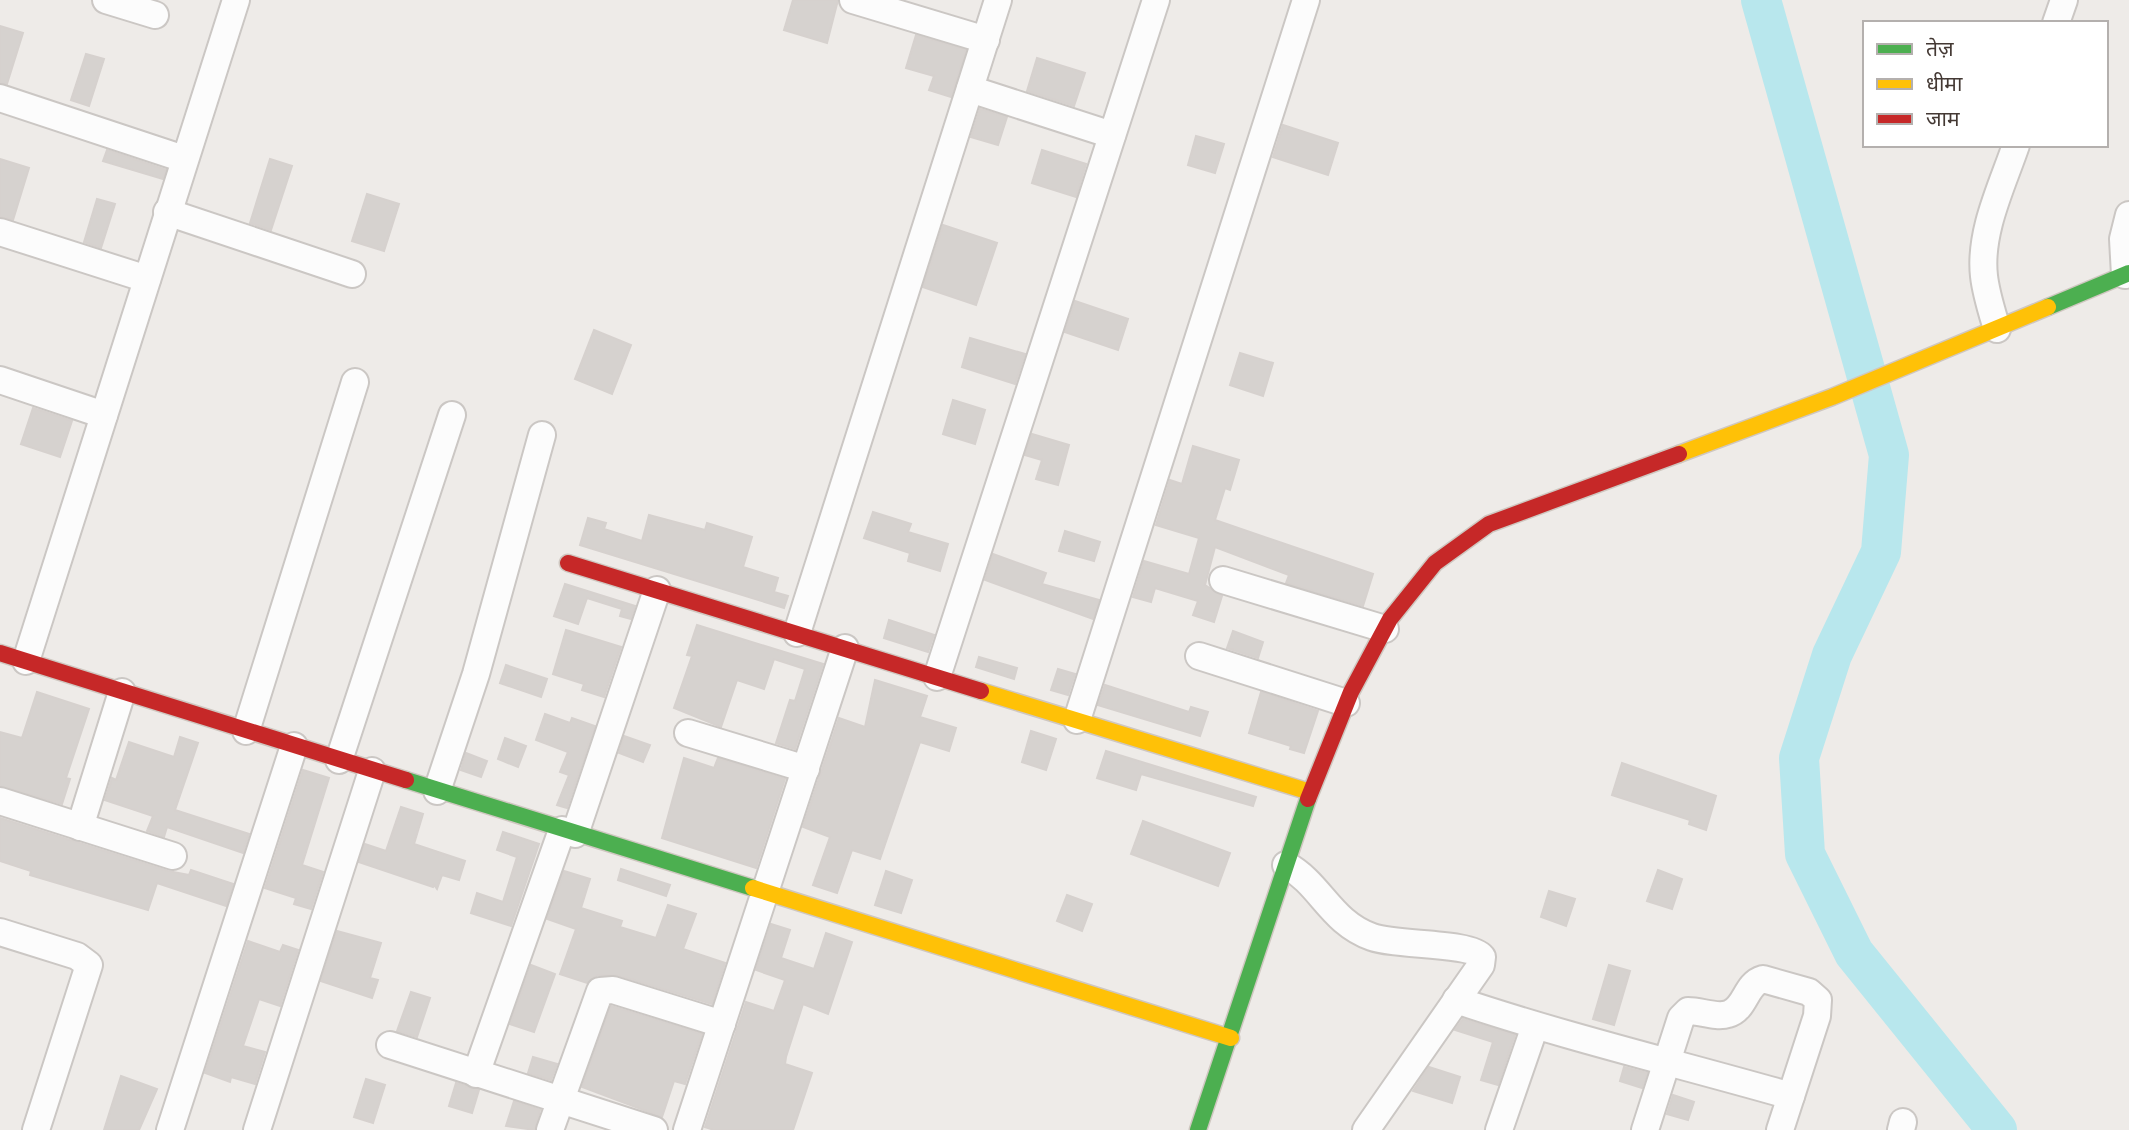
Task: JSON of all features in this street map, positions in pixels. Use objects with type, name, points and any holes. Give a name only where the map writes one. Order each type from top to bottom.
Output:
[{"type":"street","points":[[106,0],[155,15]]},
{"type":"street","points":[[236,0],[104,415],[8,660],[122,692],[1231,1038]]},
{"type":"street","points":[[797,634],[999,0]]},
{"type":"street","points":[[937,677],[1156,0]]},
{"type":"street","points":[[1077,720],[1306,0]]},
{"type":"street","points":[[2057,21],[2064,0]]},
{"type":"street","points":[[858,1],[986,40]]},
{"type":"street","points":[[970,89],[1112,135]]},
{"type":"street","points":[[0,98],[184,159]]},
{"type":"street","points":[[1997,329],[1984,278],[1983,256],[1988,228],[2015,147]]},
{"type":"street","points":[[167,212],[352,274]]},
{"type":"street","points":[[1198,1130],[1231,1038],[1311,792],[1346,703],[1385,629],[1435,563],[1489,524],[1832,397],[2127,274],[2123,239],[2129,215]]},
{"type":"street","points":[[0,232],[147,279]]},
{"type":"street","points":[[0,380],[104,415]]},
{"type":"street","points":[[246,731],[355,382]]},
{"type":"street","points":[[339,760],[452,415]]},
{"type":"street","points":[[437,791],[476,674],[542,435]]},
{"type":"street","points":[[568,563],[1311,792]]},
{"type":"street","points":[[1223,580],[1385,629]]},
{"type":"street","points":[[476,1074],[657,590]]},
{"type":"street","points":[[687,1130],[845,648]]},
{"type":"street","points":[[1199,656],[1346,703]]},
{"type":"street","points":[[80,827],[122,692]]},
{"type":"street","points":[[688,733],[806,769]]},
{"type":"street","points":[[170,1130],[294,746]]},
{"type":"street","points":[[257,1130],[372,771]]},
{"type":"street","points":[[0,802],[173,856]]},
{"type":"street","points":[[1286,865],[1309,881],[1330,910],[1352,928],[1373,938],[1409,945],[1478,952],[1482,957],[1480,965],[1366,1130]]},
{"type":"street","points":[[1,935],[78,956],[89,965],[36,1130]]},
{"type":"street","points":[[1645,1130],[1681,1018],[1688,1011],[1726,1015],[1742,1003],[1757,980],[1771,980],[1809,992],[1818,1000],[1816,1016],[1780,1130]]},
{"type":"street","points":[[550,1130],[597,996],[605,989],[722,1024]]},
{"type":"street","points":[[1456,1000],[1535,1026],[1668,1060],[1791,1096]]},
{"type":"street","points":[[1499,1130],[1535,1026]]},
{"type":"street","points":[[390,1045],[654,1130]]},
{"type":"building","points":[[793,0],[838,0],[827,43],[784,30]]},
{"type":"building","points":[[0,26],[23,33],[7,84],[0,83]]},
{"type":"building","points":[[916,35],[966,50],[951,97],[929,90],[934,76],[906,68]]},
{"type":"building","points":[[86,54],[104,59],[89,106],[71,100]]},
{"type":"building","points":[[1037,58],[1085,73],[1074,106],[1027,91]]},
{"type":"building","points":[[980,109],[1007,117],[998,145],[971,137]]},
{"type":"building","points":[[1283,125],[1338,143],[1328,175],[1273,157]]},
{"type":"building","points":[[1196,136],[1224,144],[1215,173],[1188,165]]},
{"type":"building","points":[[107,150],[166,170],[163,179],[103,161]]},
{"type":"building","points":[[1042,150],[1086,164],[1076,197],[1032,183]]},
{"type":"building","points":[[0,159],[29,168],[13,220],[0,217]]},
{"type":"building","points":[[270,159],[292,166],[271,230],[250,223]]},
{"type":"building","points":[[367,194],[399,204],[384,251],[352,241]]},
{"type":"building","points":[[97,199],[115,204],[101,248],[84,242]]},
{"type":"building","points":[[943,225],[997,243],[976,305],[923,287]]},
{"type":"building","points":[[1075,301],[1128,319],[1118,350],[1065,332]]},
{"type":"building","points":[[594,330],[631,345],[612,394],[575,379]]},
{"type":"building","points":[[970,338],[1025,354],[1015,384],[962,367]]},
{"type":"building","points":[[1240,353],[1273,363],[1263,396],[1230,385]]},
{"type":"building","points":[[953,400],[985,410],[975,444],[943,434]]},
{"type":"building","points":[[33,408],[72,421],[60,457],[21,444]]},
{"type":"building","points":[[1032,434],[1069,445],[1058,485],[1036,479],[1042,460],[1025,455]]},
{"type":"building","points":[[1193,446],[1239,460],[1230,490],[1225,488],[1215,520],[1373,574],[1363,606],[1286,583],[1289,575],[1215,547],[1205,585],[1222,596],[1214,622],[1193,615],[1198,601],[1155,588],[1151,602],[1133,597],[1144,561],[1189,574],[1199,538],[1156,525],[1170,480],[1182,484]]},
{"type":"building","points":[[873,512],[911,524],[908,532],[948,544],[940,571],[908,561],[910,553],[864,538]]},
{"type":"building","points":[[649,515],[705,530],[707,523],[752,537],[743,567],[778,578],[774,592],[788,596],[784,608],[580,545],[588,518],[606,523],[604,529],[642,541]]},
{"type":"building","points":[[1065,531],[1100,542],[1094,561],[1059,551]]},
{"type":"building","points":[[993,554],[1046,573],[1042,584],[1099,600],[1093,619],[985,580]]},
{"type":"building","points":[[565,584],[635,606],[631,619],[620,616],[622,609],[587,598],[578,624],[554,616]]},
{"type":"building","points":[[889,620],[934,635],[928,652],[884,638]]},
{"type":"building","points":[[697,625],[823,664],[795,749],[776,743],[790,700],[795,701],[805,669],[774,659],[764,689],[737,680],[721,727],[674,708],[692,656],[687,655]]},
{"type":"building","points":[[566,630],[621,647],[604,697],[582,690],[584,684],[553,674]]},
{"type":"building","points":[[1233,631],[1263,642],[1258,658],[1227,648]]},
{"type":"building","points":[[979,657],[1017,668],[1014,679],[976,667]]},
{"type":"building","points":[[506,665],[547,679],[541,697],[500,683]]},
{"type":"building","points":[[1058,669],[1075,674],[1068,695],[1051,690]]},
{"type":"building","points":[[875,680],[927,696],[920,717],[956,728],[949,751],[920,742],[880,859],[852,850],[837,893],[813,885],[830,837],[803,827],[839,718],[865,727]]},
{"type":"building","points":[[1105,685],[1189,712],[1191,707],[1208,712],[1200,736],[1098,705]]},
{"type":"building","points":[[37,692],[89,709],[66,778],[70,779],[62,804],[0,786],[0,732],[22,738]]},
{"type":"building","points":[[1261,692],[1318,711],[1304,753],[1290,749],[1291,746],[1249,733]]},
{"type":"building","points":[[545,714],[570,723],[572,718],[595,726],[567,808],[557,805],[569,775],[560,772],[568,752],[536,740]]},
{"type":"building","points":[[1031,731],[1056,739],[1046,770],[1022,762]]},
{"type":"building","points":[[624,736],[650,745],[643,762],[619,753]]},
{"type":"building","points":[[180,737],[198,743],[175,810],[249,834],[243,853],[167,827],[164,837],[147,831],[153,816],[105,800],[112,778],[116,780],[129,742],[174,757]]},
{"type":"building","points":[[505,738],[526,746],[518,767],[498,759]]},
{"type":"building","points":[[1106,751],[1256,797],[1253,806],[1141,774],[1136,790],[1097,778]]},
{"type":"building","points":[[466,753],[487,761],[481,777],[461,770]]},
{"type":"building","points":[[684,758],[714,768],[718,758],[785,779],[756,868],[662,838]]},
{"type":"building","points":[[1622,763],[1716,796],[1706,830],[1689,824],[1690,820],[1612,795]]},
{"type":"building","points":[[303,770],[329,778],[302,865],[323,872],[311,909],[294,904],[296,898],[265,888]]},
{"type":"building","points":[[401,807],[423,814],[414,844],[465,861],[459,880],[442,875],[437,889],[434,885],[433,887],[359,862],[365,844],[386,851]]},
{"type":"building","points":[[0,818],[168,871],[189,875],[191,870],[233,884],[226,906],[157,883],[148,910],[30,875],[31,871],[0,861]]},
{"type":"building","points":[[1143,821],[1230,853],[1218,886],[1131,854]]},
{"type":"building","points":[[503,832],[539,844],[511,926],[471,913],[477,893],[503,902],[517,857],[497,850]]},
{"type":"building","points":[[621,869],[670,885],[666,896],[618,880]]},
{"type":"building","points":[[1658,870],[1682,879],[1672,909],[1647,901]]},
{"type":"building","points":[[564,871],[590,879],[581,908],[622,921],[620,927],[656,938],[668,905],[696,914],[683,949],[725,963],[712,1004],[617,975],[598,975],[587,983],[560,974],[576,929],[547,919]]},
{"type":"building","points":[[886,871],[912,880],[901,913],[875,905]]},
{"type":"building","points":[[1549,891],[1575,899],[1566,926],[1541,917]]},
{"type":"building","points":[[1067,895],[1092,904],[1082,931],[1057,921]]},
{"type":"building","points":[[771,924],[790,930],[781,958],[814,969],[826,933],[852,942],[828,1014],[803,1004],[786,1057],[785,1064],[812,1073],[793,1130],[714,1130],[705,1127],[746,1002],[774,1011],[785,980],[756,970]]},
{"type":"building","points":[[337,931],[381,943],[370,978],[378,980],[372,998],[321,981]]},
{"type":"building","points":[[248,941],[280,952],[283,945],[298,950],[280,1006],[259,999],[243,1046],[265,1052],[255,1084],[231,1077],[230,1082],[205,1073]]},
{"type":"building","points":[[531,965],[555,974],[534,1032],[510,1024]]},
{"type":"building","points":[[1609,965],[1630,971],[1614,1025],[1593,1019]]},
{"type":"building","points":[[411,992],[430,998],[417,1037],[397,1031]]},
{"type":"building","points":[[611,1006],[702,1034],[685,1084],[674,1081],[662,1117],[582,1087]]},
{"type":"building","points":[[1463,1019],[1515,1035],[1498,1085],[1481,1080],[1493,1042],[1455,1030]]},
{"type":"building","points":[[533,1057],[557,1064],[551,1080],[528,1073]]},
{"type":"building","points":[[1429,1067],[1460,1077],[1452,1103],[1413,1091]]},
{"type":"building","points":[[1624,1067],[1647,1073],[1642,1088],[1620,1081]]},
{"type":"building","points":[[121,1076],[157,1089],[139,1130],[104,1130]]},
{"type":"building","points":[[366,1079],[385,1085],[373,1123],[354,1117]]},
{"type":"building","points":[[456,1083],[479,1090],[472,1113],[449,1106]]},
{"type":"building","points":[[1673,1095],[1694,1102],[1688,1120],[1667,1114]]},
{"type":"building","points":[[514,1101],[540,1110],[535,1130],[506,1126]]},
{"type":"waterway","points":[[1761,0],[1889,455],[1881,552],[1832,655],[1799,758],[1805,854],[1854,953],[1997,1130]]},
{"type":"traffic: fast","points":[[2048,307],[2129,273]]},
{"type":"traffic: fast","points":[[406,780],[753,888]]},
{"type":"traffic: fast","points":[[1198,1130],[1308,799]]},
{"type":"traffic: slow","points":[[1679,454],[1832,397],[2048,307]]},
{"type":"traffic: slow","points":[[981,691],[1310,792]]},
{"type":"traffic: slow","points":[[753,888],[1231,1038]]},
{"type":"traffic: jam","points":[[1308,799],[1351,692],[1390,619],[1435,563],[1489,524],[1679,454]]},
{"type":"traffic: jam","points":[[568,563],[981,691]]},
{"type":"traffic: jam","points":[[0,653],[406,780]]}]
